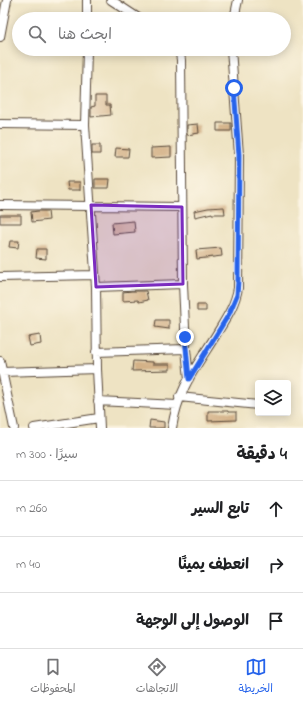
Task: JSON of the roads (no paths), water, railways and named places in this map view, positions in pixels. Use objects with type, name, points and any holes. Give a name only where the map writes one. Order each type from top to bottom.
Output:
[{"type":"street","points":[[0,37],[7,0]]},
{"type":"street","points":[[87,0],[87,12]]},
{"type":"street","points":[[111,0],[129,12]]},
{"type":"street","points":[[235,12],[238,0]]},
{"type":"street","points":[[87,56],[85,125],[96,287],[96,369],[100,428]]},
{"type":"street","points":[[180,56],[183,284],[189,379]]},
{"type":"street","points":[[172,428],[178,401],[189,379],[229,314],[237,295],[239,155],[232,56]]},
{"type":"street","points":[[0,124],[85,125]]},
{"type":"street","points":[[0,205],[182,207]]},
{"type":"street","points":[[0,277],[95,275]]},
{"type":"street","points":[[96,287],[183,284]]},
{"type":"street","points":[[96,352],[186,349]]},
{"type":"street","points":[[0,360],[14,428]]},
{"type":"street","points":[[2,372],[96,369]]},
{"type":"street","points":[[98,401],[178,401],[255,405]]},
{"type":"street","points":[[34,428],[99,418]]}]
